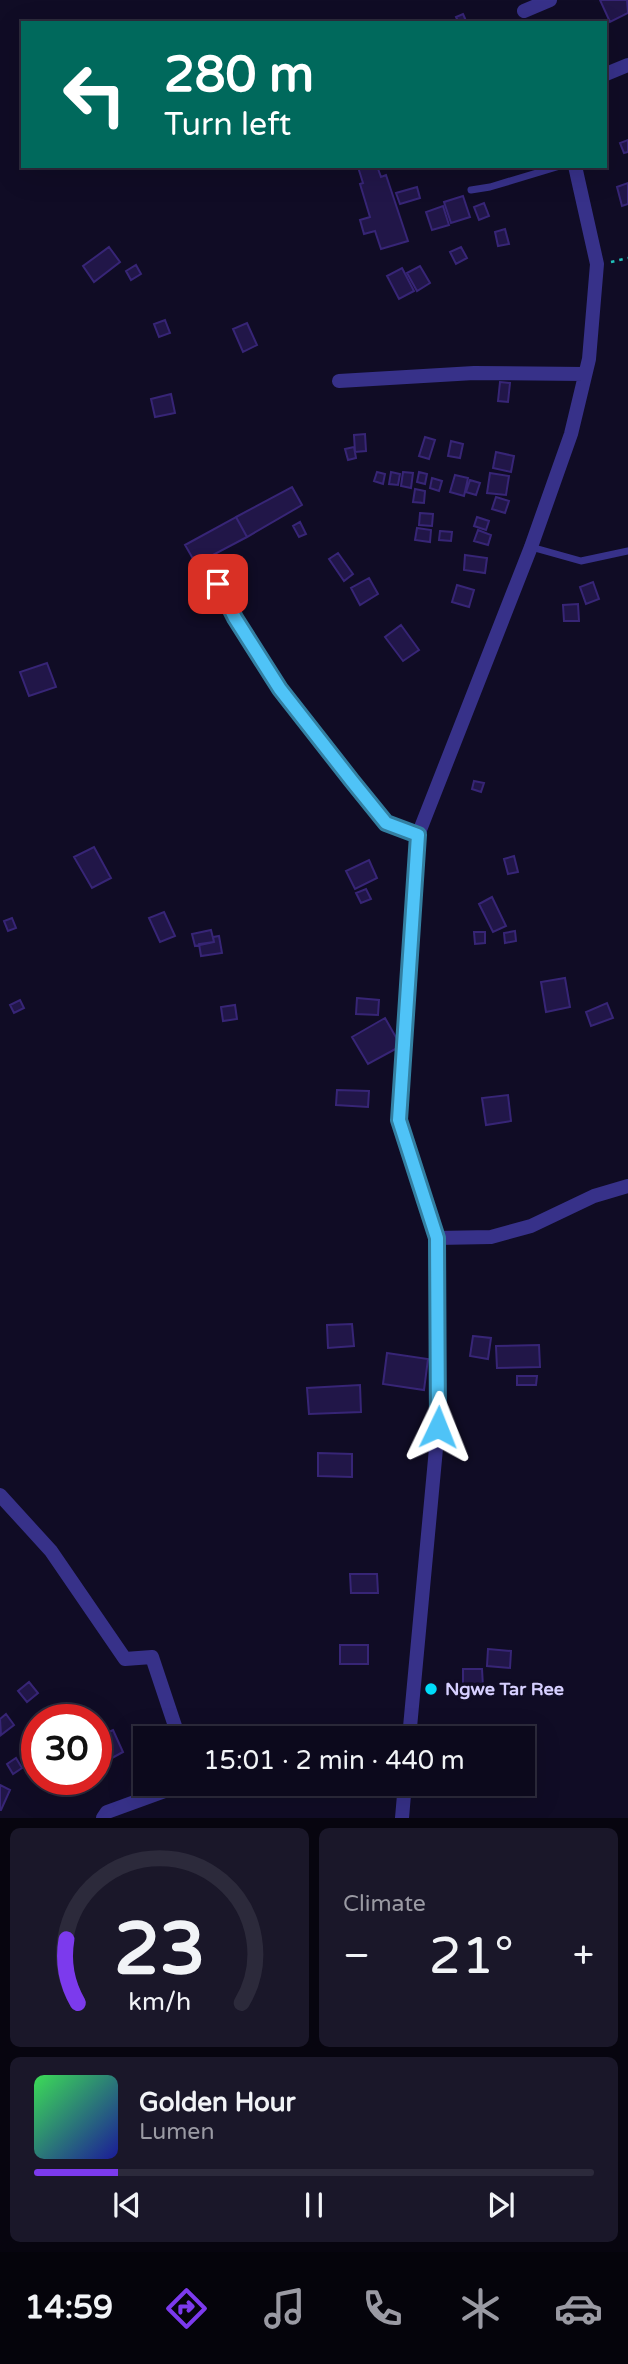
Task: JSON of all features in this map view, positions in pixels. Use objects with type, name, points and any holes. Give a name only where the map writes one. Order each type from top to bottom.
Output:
[{"type":"street","points":[[524,11],[550,0]]},
{"type":"street","points":[[607,74],[628,65]]},
{"type":"street","points":[[410,1726],[438,1427],[437,1238],[399,1120],[418,835],[531,547],[571,435],[589,359],[597,264],[575,168]]},
{"type":"street","points":[[339,381],[474,373],[585,374]]},
{"type":"street","points":[[437,1238],[491,1237],[531,1226],[594,1196],[628,1186]]},
{"type":"street","points":[[0,1494],[51,1551],[125,1659],[152,1657],[175,1726]]},
{"type":"street","points":[[103,1818],[107,1812],[151,1796]]},
{"type":"street","points":[[402,1818],[404,1796]]},
{"type":"lane","points":[[471,190],[553,168]]},
{"type":"lane","points":[[531,547],[581,561],[628,551]]},
{"type":"lane","points":[[218,584],[235,618],[280,689],[352,781],[386,823],[418,835]]},
{"type":"path","points":[[597,264],[628,258]]},
{"type":"building","points":[[600,0],[627,0],[628,13],[610,22]]},
{"type":"building","points":[[463,14],[466,21],[458,21],[456,17]]},
{"type":"building","points":[[628,140],[628,152],[624,153],[620,143]]},
{"type":"building","points":[[358,168],[378,168],[381,177],[386,175],[408,241],[381,249],[375,231],[364,234],[360,220],[370,217],[360,184],[363,183]]},
{"type":"building","points":[[628,183],[628,204],[622,206],[617,187]]},
{"type":"building","points":[[417,187],[420,198],[400,204],[396,193]]},
{"type":"building","points":[[463,196],[470,217],[451,223],[444,202]]},
{"type":"building","points":[[484,203],[489,216],[479,220],[474,207]]},
{"type":"building","points":[[443,206],[449,225],[432,230],[426,212]]},
{"type":"building","points":[[505,229],[509,244],[498,246],[495,232]]},
{"type":"building","points":[[109,247],[120,262],[94,282],[83,266]]},
{"type":"building","points":[[461,247],[467,258],[456,264],[450,252]]},
{"type":"building","points":[[136,265],[141,274],[131,280],[126,271]]},
{"type":"building","points":[[420,266],[430,283],[417,291],[407,273]]},
{"type":"building","points":[[402,268],[414,291],[399,299],[387,276]]},
{"type":"building","points":[[165,320],[170,333],[159,337],[154,324]]},
{"type":"building","points":[[247,323],[257,345],[243,352],[233,329]]},
{"type":"building","points":[[500,382],[510,383],[508,402],[498,401]]},
{"type":"building","points":[[171,394],[175,413],[155,417],[151,399]]},
{"type":"building","points":[[365,434],[366,451],[355,452],[354,435]]},
{"type":"building","points":[[425,437],[435,440],[429,459],[419,456]]},
{"type":"building","points":[[451,441],[463,444],[460,458],[448,456]]},
{"type":"building","points":[[354,447],[356,458],[348,460],[345,449]]},
{"type":"building","points":[[496,452],[514,456],[511,472],[493,468]]},
{"type":"building","points":[[377,472],[385,474],[383,484],[374,481]]},
{"type":"building","points":[[391,472],[400,474],[398,485],[389,484]]},
{"type":"building","points":[[403,472],[413,473],[411,488],[401,486]]},
{"type":"building","points":[[419,472],[427,474],[425,484],[417,482]]},
{"type":"building","points":[[490,473],[509,476],[506,495],[487,493]]},
{"type":"building","points":[[455,475],[468,478],[464,496],[450,492]]},
{"type":"building","points":[[432,478],[442,481],[439,491],[430,488]]},
{"type":"building","points":[[470,480],[480,483],[476,495],[466,492]]},
{"type":"building","points":[[292,487],[302,505],[247,537],[236,517]]},
{"type":"building","points":[[415,489],[425,491],[424,503],[413,502]]},
{"type":"building","points":[[496,497],[509,501],[505,513],[492,509]]},
{"type":"building","points":[[420,513],[433,514],[432,526],[419,525]]},
{"type":"building","points":[[236,517],[247,537],[196,564],[185,545]]},
{"type":"building","points":[[477,517],[489,521],[486,530],[474,526]]},
{"type":"building","points":[[300,522],[306,534],[299,537],[293,526]]},
{"type":"building","points":[[417,528],[431,530],[430,542],[415,540]]},
{"type":"building","points":[[478,530],[491,535],[488,545],[474,541]]},
{"type":"building","points":[[440,531],[452,532],[451,541],[439,540]]},
{"type":"building","points":[[338,553],[353,574],[344,581],[329,559]]},
{"type":"building","points":[[465,555],[487,558],[485,573],[464,570]]},
{"type":"building","points":[[369,578],[378,594],[360,605],[351,588]]},
{"type":"building","points":[[593,582],[599,599],[586,604],[580,587]]},
{"type":"building","points":[[457,585],[474,590],[469,607],[452,602]]},
{"type":"building","points":[[578,604],[579,621],[564,621],[563,605]]},
{"type":"building","points":[[401,625],[419,650],[403,661],[385,637]]},
{"type":"building","points":[[47,663],[56,687],[29,696],[20,672]]},
{"type":"building","points":[[474,781],[484,783],[481,792],[472,789]]},
{"type":"building","points":[[94,847],[111,878],[92,888],[74,857]]},
{"type":"building","points":[[514,856],[518,872],[508,874],[504,859]]},
{"type":"building","points":[[369,860],[377,878],[355,889],[346,871]]},
{"type":"building","points":[[366,889],[371,899],[361,903],[356,893]]},
{"type":"building","points":[[492,897],[506,926],[493,932],[479,904]]},
{"type":"building","points":[[164,912],[175,936],[160,942],[149,918]]},
{"type":"building","points":[[12,918],[16,928],[8,931],[4,921]]},
{"type":"building","points":[[211,930],[214,942],[195,946],[192,934]]},
{"type":"building","points":[[515,931],[516,941],[505,943],[504,933]]},
{"type":"building","points":[[474,932],[485,932],[485,943],[475,944]]},
{"type":"building","points":[[219,936],[222,953],[201,956],[199,944],[214,942],[213,937]]},
{"type":"building","points":[[565,978],[570,1007],[546,1012],[541,982]]},
{"type":"building","points":[[357,998],[379,1000],[378,1015],[356,1014]]},
{"type":"building","points":[[20,1000],[24,1008],[14,1013],[10,1005]]},
{"type":"building","points":[[607,1003],[613,1018],[591,1026],[586,1012]]},
{"type":"building","points":[[235,1005],[237,1019],[223,1021],[221,1007]]},
{"type":"building","points":[[385,1018],[401,1046],[368,1064],[352,1037]]},
{"type":"building","points":[[337,1090],[369,1091],[368,1107],[336,1105]]},
{"type":"building","points":[[508,1095],[511,1121],[486,1125],[482,1098]]},
{"type":"building","points":[[352,1324],[354,1346],[328,1348],[327,1325]]},
{"type":"building","points":[[473,1336],[491,1338],[488,1359],[470,1356]]},
{"type":"building","points":[[539,1345],[540,1367],[497,1368],[496,1346]]},
{"type":"building","points":[[387,1353],[428,1359],[424,1390],[383,1384]]},
{"type":"building","points":[[517,1376],[537,1376],[536,1385],[517,1385]]},
{"type":"building","points":[[360,1385],[361,1412],[309,1414],[307,1388]]},
{"type":"building","points":[[318,1453],[352,1454],[352,1477],[318,1476]]},
{"type":"building","points":[[350,1574],[377,1574],[378,1593],[351,1593]]},
{"type":"building","points":[[340,1645],[368,1645],[368,1664],[340,1664]]},
{"type":"building","points":[[488,1649],[511,1651],[510,1668],[487,1666]]},
{"type":"building","points":[[463,1669],[482,1669],[483,1687],[463,1687]]},
{"type":"building","points":[[29,1682],[38,1693],[27,1702],[18,1691]]},
{"type":"building","points":[[6,1714],[14,1725],[1,1735],[0,1719]]},
{"type":"building","points":[[112,1730],[123,1752],[112,1758]]},
{"type":"building","points":[[16,1758],[21,1769],[13,1774],[7,1764]]},
{"type":"building","points":[[0,1785],[10,1790],[1,1810],[0,1810]]},
{"type":"place","name":"Ngwe Tar Ree","points":[[431,1689]]},
{"type":"route","points":[[218,584],[235,618],[280,689],[352,781],[386,823],[418,835],[399,1120],[437,1238],[438,1427]]}]
